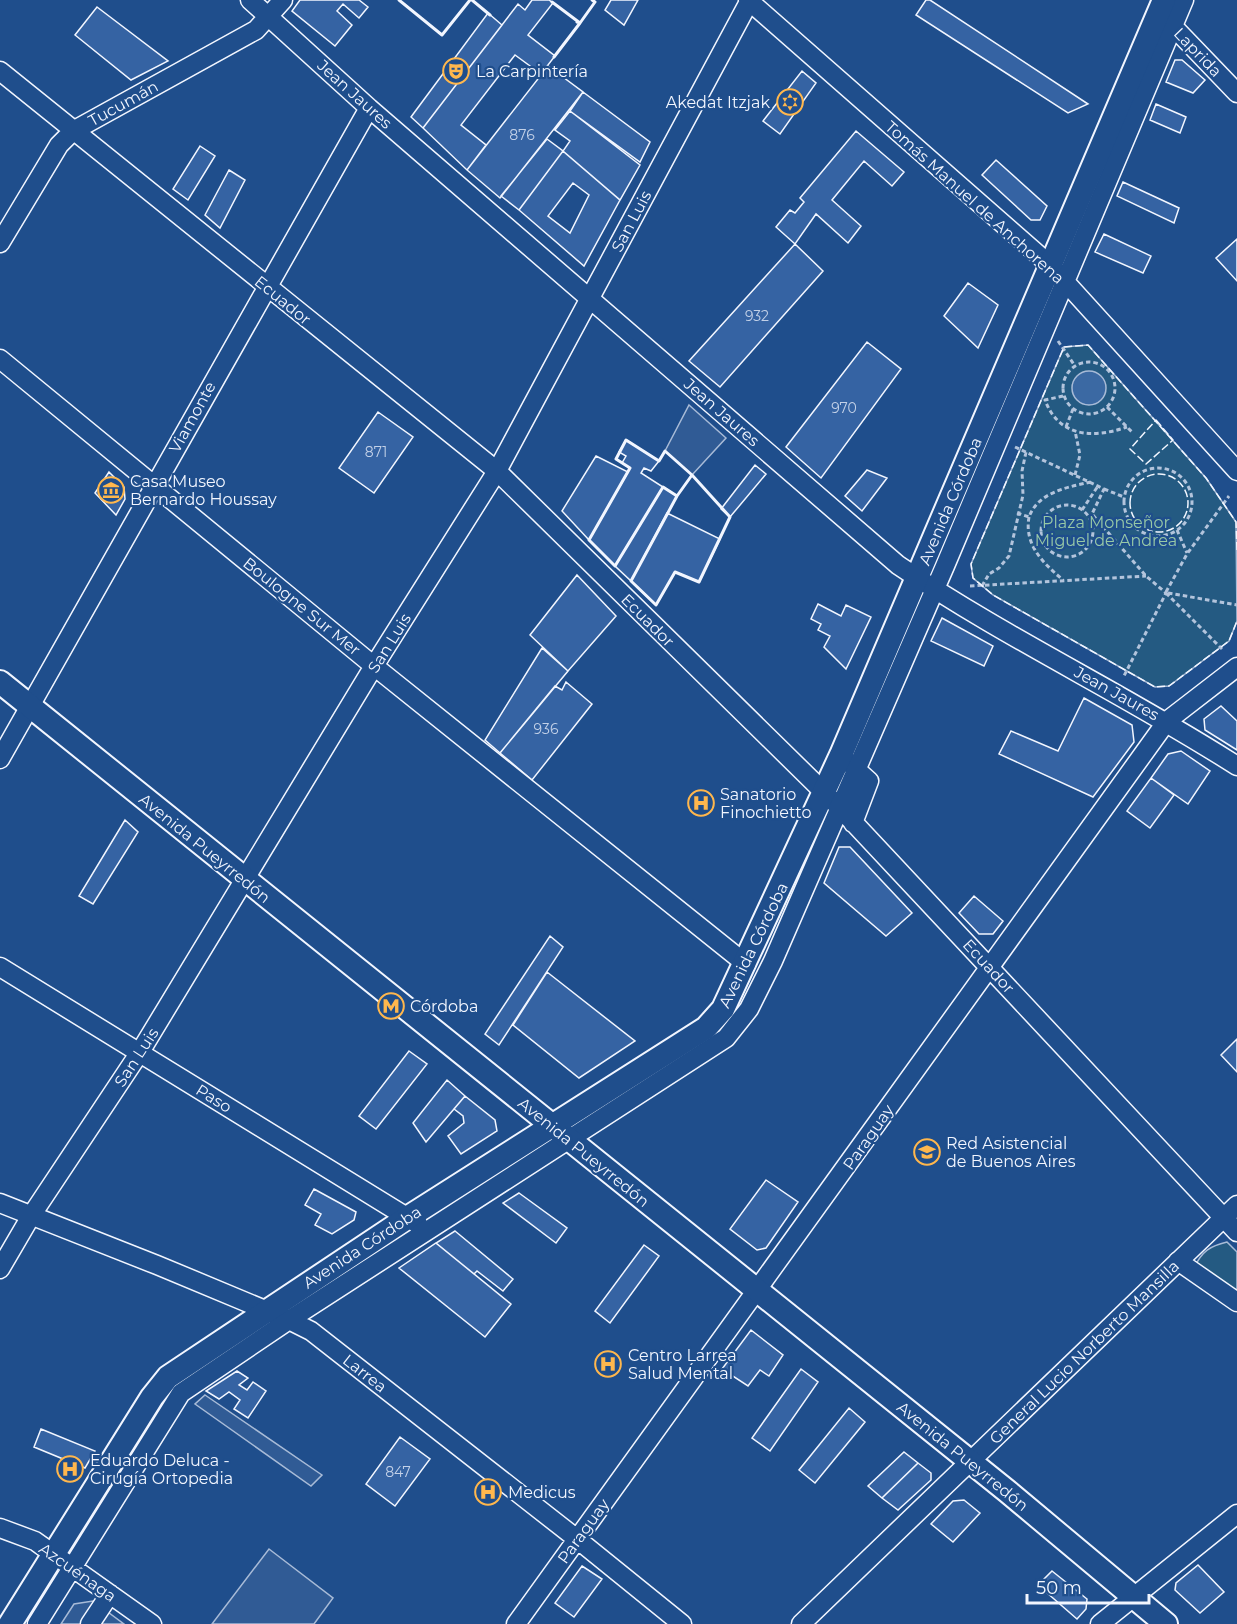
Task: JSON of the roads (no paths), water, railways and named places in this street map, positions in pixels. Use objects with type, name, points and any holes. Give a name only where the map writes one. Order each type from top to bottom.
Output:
[{"type":"main road","name":"Avenida Córdoba","points":[[10,1624],[159,1387],[188,1362],[407,1218],[561,1133],[706,1028],[723,1009],[831,800],[926,584],[1058,273],[1165,13]]},
{"type":"main road","name":"Avenida Pueyrredón","points":[[0,682],[970,1462],[1135,1596],[1166,1624]]},
{"type":"street","name":"Jean Jaures","points":[[250,0],[369,108],[890,557],[926,584],[1167,721],[1237,766]]},
{"type":"street","name":"Tucumán","points":[[0,243],[59,145],[73,131],[256,30],[283,0]]},
{"type":"street","name":"Tomás Manuel de Anchorena","points":[[749,0],[1058,273],[1237,471]]},
{"type":"street","name":"San Luis","points":[[0,1269],[31,1216],[141,1052],[375,666],[497,471],[749,0]]},
{"type":"street","name":"Avenida Córdoba","points":[[1165,13],[1184,0]]},
{"type":"street","name":"Laprida","points":[[1165,13],[1237,93]]},
{"type":"street","name":"Ecuador","points":[[0,71],[497,471],[831,800],[1237,1232]]},
{"type":"street","name":"Viamonte","points":[[0,759],[369,108]]},
{"type":"street","name":"Boulogne Sur Mer","points":[[0,359],[375,666],[746,964]]},
{"type":"street","name":"Paraguay","points":[[516,1624],[988,966],[1167,721],[1237,667]]},
{"type":"street","points":[[848,761],[869,781],[853,823]]},
{"type":"street","name":"Avenida Córdoba","points":[[37,1624],[173,1401],[192,1384],[428,1230],[561,1133],[726,1038],[739,1024],[773,961],[831,800]]},
{"type":"street","name":"Paso","points":[[0,967],[428,1230]]},
{"type":"street","name":"Larrea","points":[[0,1203],[266,1310],[311,1331],[578,1539],[682,1624]]},
{"type":"street","name":"General Lucio Norberto Mansilla","points":[[801,1624],[1237,1204]]},
{"type":"street","points":[[1178,1261],[1237,1302]]},
{"type":"street","points":[[1100,1624],[1237,1514]]},
{"type":"street","name":"Azcuénaga","points":[[0,1528],[35,1542],[74,1566],[152,1624]]},
{"type":"street","points":[[90,1624],[110,1593]]},
{"type":"place","name":"La Carpintería","points":[[456,71]]},
{"type":"place","name":"Akedat Itzjak","points":[[790,102]]},
{"type":"place","name":"Casa Museo Bernardo Houssay","points":[[111,490]]},
{"type":"place","name":"Sanatorio Finochietto","points":[[701,803]]},
{"type":"place","name":"Córdoba","points":[[391,1006]]},
{"type":"place","name":"Red Asistencial de Buenos Aires","points":[[927,1152]]},
{"type":"place","name":"Centro Larrea Salud Mental","points":[[608,1364]]},
{"type":"place","name":"Eduardo Deluca - Cirugía Ortopedia","points":[[70,1469]]},
{"type":"place","name":"Medicus","points":[[488,1492]]},
{"type":"park label","name":"Plaza Monseñor Miguel de Andrea","points":[[1106,531]]}]
